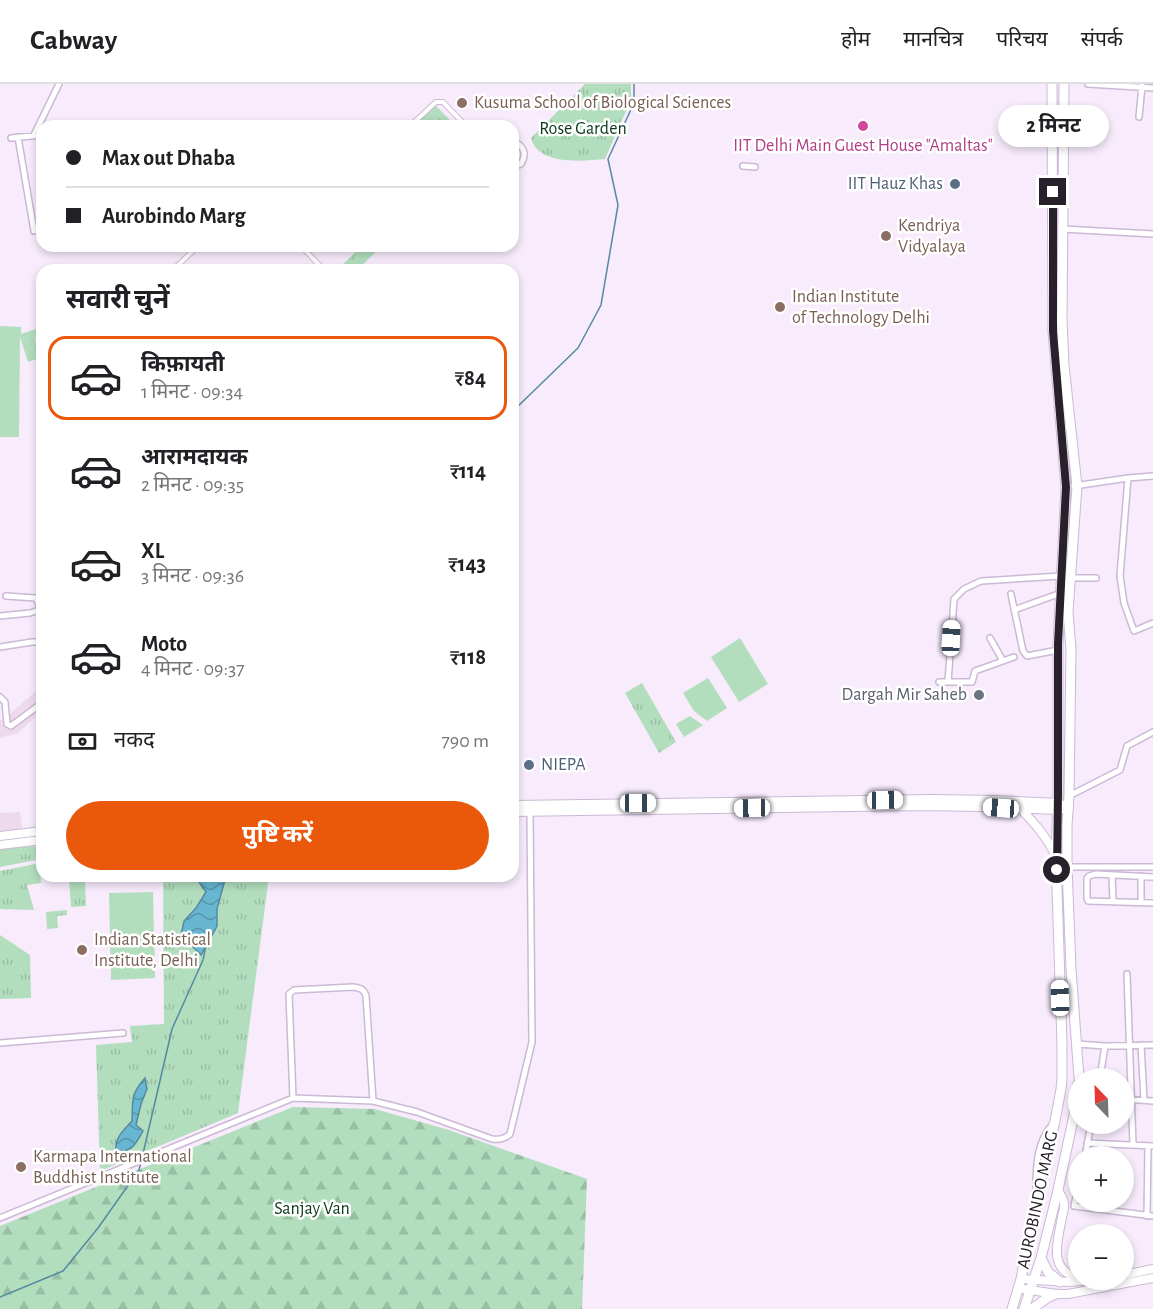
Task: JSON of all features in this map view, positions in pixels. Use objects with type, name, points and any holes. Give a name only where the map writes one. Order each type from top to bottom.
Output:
[{"type":"highway","name":"AUROBINDO MARG","points":[[1053,84],[1053,331],[1066,487],[1066,577],[1071,649],[1067,867]]},
{"type":"highway","name":"AUROBINDO MARG","points":[[1012,1309],[1061,1089],[1062,1044],[1056,858],[1058,650],[1061,593],[1066,577],[1077,486],[1064,365],[1062,321],[1064,84]]},
{"type":"highway","points":[[1067,867],[1078,1068]]},
{"type":"highway","name":"AUROBINDO MARG","points":[[1024,1309],[1041,1258],[1070,1134]]},
{"type":"highway","points":[[1041,1258],[1048,1272],[1060,1282]]},
{"type":"highway","points":[[1032,1309],[1056,1294]]},
{"type":"main road","points":[[519,805],[932,799],[995,800],[1069,808]]},
{"type":"main road","points":[[519,812],[887,806],[1021,809],[1058,807]]},
{"type":"main road","points":[[1021,809],[1047,838],[1056,858]]},
{"type":"main road","points":[[0,836],[36,832]]},
{"type":"main road","points":[[0,845],[36,841]]},
{"type":"main road","points":[[1058,1190],[1065,1205],[1056,1249],[1059,1264],[1068,1273]]},
{"type":"main road","points":[[1134,1273],[1153,1269]]},
{"type":"main road","points":[[1019,1283],[1030,1291],[1068,1294],[1153,1278]]},
{"type":"main road","points":[[1019,1283],[1068,1281]]},
{"type":"street","points":[[41,120],[58,84]]},
{"type":"street","points":[[1088,84],[1153,88]]},
{"type":"street","points":[[1139,117],[1142,86]]},
{"type":"street","points":[[416,120],[436,102],[443,102],[460,120]]},
{"type":"street","points":[[11,138],[34,135],[36,131]]},
{"type":"street","points":[[18,137],[34,231]]},
{"type":"street","points":[[519,145],[525,154],[519,165]]},
{"type":"street","points":[[743,166],[755,167]]},
{"type":"street","points":[[1063,229],[1153,234]]},
{"type":"street","points":[[179,264],[192,252]]},
{"type":"street","points":[[307,252],[318,264]]},
{"type":"street","points":[[1066,487],[1128,478],[1153,477]]},
{"type":"street","points":[[1128,478],[1120,576],[1124,603],[1134,631],[1153,623]]},
{"type":"street","points":[[948,682],[954,599],[969,586],[981,581],[1096,578]]},
{"type":"street","points":[[1014,610],[1061,593]]},
{"type":"street","points":[[1011,594],[1023,651],[1027,656],[1058,650]]},
{"type":"street","points":[[6,596],[36,597]]},
{"type":"street","points":[[0,616],[36,611]]},
{"type":"street","points":[[990,638],[1003,661]]},
{"type":"street","points":[[0,647],[36,642]]},
{"type":"street","points":[[939,682],[972,682],[975,672],[1014,657]]},
{"type":"street","points":[[0,697],[4,702],[9,726]]},
{"type":"street","points":[[0,729],[14,725],[36,708]]},
{"type":"street","points":[[1070,796],[1121,770],[1126,746],[1153,732]]},
{"type":"street","points":[[0,1218],[293,1098],[373,1101],[417,1112],[492,1139],[501,1140],[510,1134],[532,1042],[530,812]]},
{"type":"street","points":[[1067,867],[1153,867]]},
{"type":"street","points":[[1113,902],[1116,867]]},
{"type":"street","points":[[1153,877],[1096,874],[1087,878],[1088,901],[1153,903]]},
{"type":"street","points":[[1141,876],[1141,902]]},
{"type":"street","points":[[1127,974],[1131,1068]]},
{"type":"street","points":[[293,1098],[289,994],[294,990],[353,987],[360,988],[366,996],[373,1101]]},
{"type":"street","points":[[0,1043],[123,1033]]},
{"type":"street","points":[[1077,1044],[1153,1045]]},
{"type":"street","points":[[1141,1045],[1144,1100]]},
{"type":"street","points":[[1102,1068],[1105,1046]]},
{"type":"street","points":[[1134,1100],[1153,1101]]},
{"type":"street","points":[[1087,1146],[1089,1134]]},
{"type":"street","points":[[1134,1134],[1134,1145]]},
{"type":"street","points":[[1087,1143],[1151,1146],[1150,1216],[1120,1212]]},
{"type":"shaded area","points":[[36,691],[36,716],[18,733],[0,738],[0,720],[3,720]]},
{"type":"shaded area","points":[[20,812],[23,831],[0,832],[0,813]]},
{"type":"green space","name":"Rose Garden","points":[[585,84],[631,84],[631,100],[605,159],[562,160],[542,153],[535,147],[531,138]]},
{"type":"green space","points":[[435,105],[450,120],[419,120]]},
{"type":"green space","points":[[356,252],[376,252],[363,264],[343,264]]},
{"type":"green space","points":[[0,326],[21,327],[21,334],[36,329],[36,340],[33,332],[36,359],[28,362],[20,337],[19,437],[0,437]]},
{"type":"green space","points":[[740,638],[768,684],[739,702],[711,657]]},
{"type":"green space","points":[[708,678],[727,708],[707,721],[694,711],[683,693]]},
{"type":"green space","points":[[642,683],[676,742],[659,753],[625,693]]},
{"type":"green space","points":[[690,716],[703,725],[684,737],[676,724]]},
{"type":"green space","points":[[36,846],[36,860],[0,867],[0,848]]},
{"type":"green space","points":[[36,864],[36,882],[41,883],[27,885],[34,910],[0,909],[0,871]]},
{"type":"green space","points":[[69,882],[85,882],[86,906],[71,907]]},
{"type":"green space","points":[[163,882],[268,882],[238,1113],[100,1171],[96,1045],[132,1042],[130,1026],[164,1024]]},
{"type":"green space","points":[[153,892],[155,978],[111,980],[109,893]]},
{"type":"green space","points":[[67,910],[67,915],[57,916],[58,928],[47,929],[46,912]]},
{"type":"green space","points":[[0,935],[30,955],[31,998],[0,999]]},
{"type":"green space","name":"Sanjay Van","points":[[293,1107],[375,1109],[449,1130],[587,1179],[582,1309],[0,1309],[0,1226]]},
{"type":"water","points":[[199,882],[224,882],[217,909],[217,926],[201,955],[181,935],[184,921],[206,892]]},
{"type":"water","points":[[145,1078],[147,1089],[136,1125],[143,1131],[133,1146],[116,1152],[118,1139],[132,1121],[135,1094]]},
{"type":"waterway","points":[[519,405],[578,348],[601,305],[618,205],[608,159],[634,103],[634,84]]},
{"type":"waterway","points":[[142,1158],[172,1029],[203,960],[206,945]]},
{"type":"waterway","points":[[0,1297],[63,1271],[98,1228],[139,1170],[141,1162]]},
{"type":"place","name":"Kusuma School of Biological Sciences","points":[[462,103]]},
{"type":"place","name":"IIT Delhi Main Guest House \"Amaltas\"","points":[[863,126]]},
{"type":"place","name":"IIT Hauz Khas","points":[[955,184]]},
{"type":"place","name":"Kendriya Vidyalaya","points":[[886,236]]},
{"type":"place","name":"Indian Institute of Technology Delhi","points":[[780,307]]},
{"type":"place","name":"Dargah Mir Saheb","points":[[979,695]]},
{"type":"place","name":"NIEPA","points":[[529,765]]},
{"type":"place","name":"Indian Statistical Institute, Delhi","points":[[82,950]]},
{"type":"place","name":"Karmapa International Buddhist Institute","points":[[21,1167]]},
{"type":"route","points":[[1053,192],[1053,331],[1066,487],[1058,644],[1057,870]]}]
